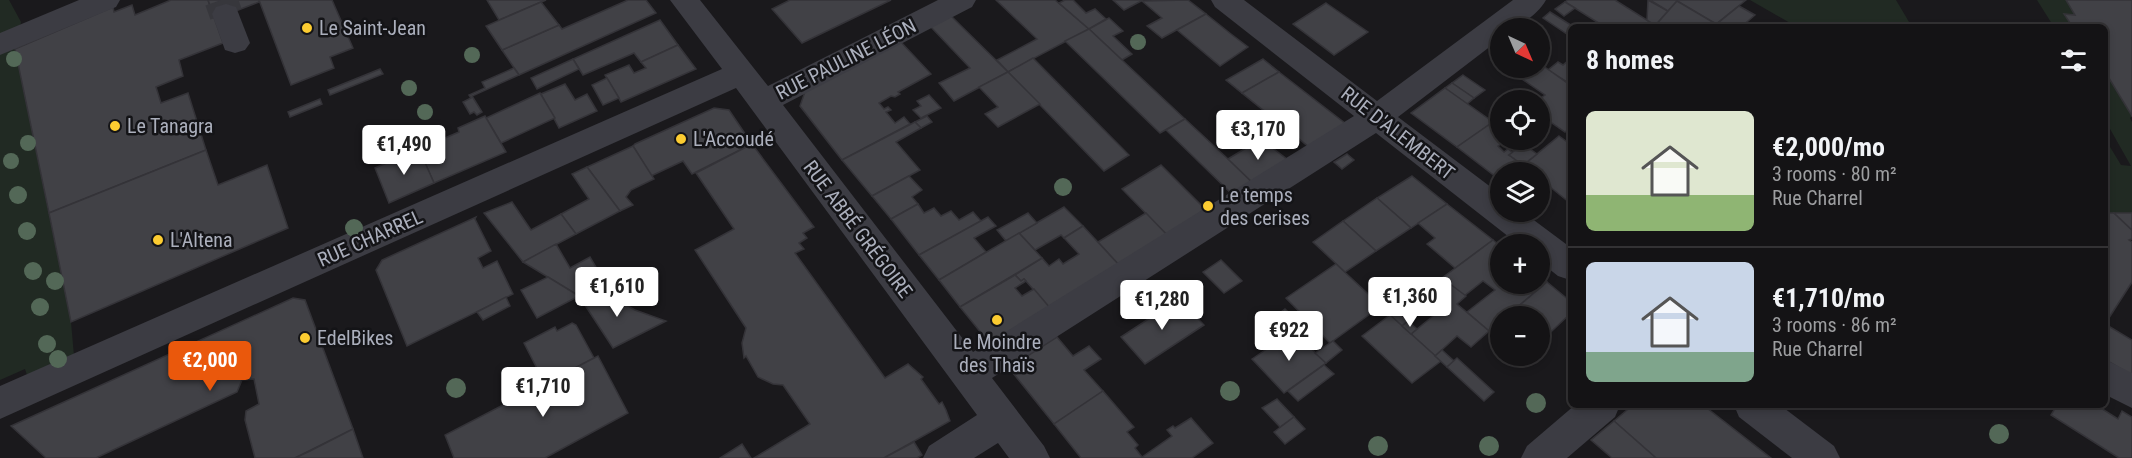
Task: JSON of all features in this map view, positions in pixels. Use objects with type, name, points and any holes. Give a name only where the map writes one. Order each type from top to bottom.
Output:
[{"type":"street","points":[[0,45],[106,0]]},
{"type":"street","name":"RUE ABBÉ GRÉGOIRE","points":[[684,0],[741,72],[1031,458]]},
{"type":"street","name":"RUE PAULINE LÉON","points":[[763,102],[962,0]]},
{"type":"street","name":"RUE D'ALEMBERT","points":[[1225,0],[1568,264]]},
{"type":"street","points":[[968,375],[1377,117],[1532,0]]},
{"type":"street","points":[[226,14],[235,43]]},
{"type":"street","name":"RUE CHARREL","points":[[0,403],[741,72]]},
{"type":"street","points":[[2108,377],[2132,392]]},
{"type":"street","points":[[1540,458],[1598,408]]},
{"type":"street","points":[[1756,408],[1821,458]]},
{"type":"street","points":[[942,458],[1002,420]]},
{"type":"shaded area","points":[[0,0],[9,0],[21,22],[15,49],[71,322],[74,356],[27,375],[25,369],[0,380]]},
{"type":"shaded area","points":[[1750,0],[1896,0],[1910,24],[1792,24]]},
{"type":"shaded area","points":[[2037,0],[2066,0],[2075,15],[2065,15],[2071,24],[2052,24]]},
{"type":"shaded area","points":[[2108,78],[2132,116],[2130,118],[2132,122],[2132,214],[2108,215],[2108,144],[2121,165],[2131,166],[2108,125]]},
{"type":"building","name":"Le Tanagra","points":[[171,0],[208,0],[223,43],[179,60],[183,76],[156,87],[161,103],[188,93],[206,150],[49,213],[15,49],[113,7],[114,12],[132,5],[135,15]]},
{"type":"building","points":[[208,0],[259,0],[259,2],[215,19]]},
{"type":"building","name":"Le Saint-Jean","points":[[259,0],[332,0],[353,48],[330,57],[334,68],[291,85]]},
{"type":"building","points":[[487,0],[546,0],[499,20]]},
{"type":"building","points":[[628,0],[646,0],[656,13],[519,75],[502,50],[559,25],[562,29]]},
{"type":"building","points":[[790,0],[891,0],[802,43],[772,9]]},
{"type":"building","points":[[996,0],[1055,0],[1089,29],[1008,72],[997,60],[1037,39]]},
{"type":"building","points":[[1073,0],[1086,13],[1095,9],[1106,19],[1089,29],[1059,3]]},
{"type":"building","points":[[1113,0],[1143,0],[1124,10]]},
{"type":"building","points":[[1188,0],[1206,14],[1162,38],[1147,26],[1162,18],[1142,1]]},
{"type":"building","points":[[1568,0],[1615,0],[1650,22],[1647,24],[1600,24],[1565,2]]},
{"type":"building","points":[[1648,0],[1668,11],[1657,24],[1647,24],[1650,22],[1647,20]]},
{"type":"building","points":[[1650,0],[1676,0],[1677,1],[1668,11]]},
{"type":"building","points":[[1678,0],[1746,0],[1716,24],[1677,1]]},
{"type":"building","points":[[2066,0],[2132,0],[2132,116],[2108,77],[2108,24],[2071,24],[2064,14],[2075,15]]},
{"type":"building","points":[[1677,1],[1716,24],[1657,24]]},
{"type":"building","points":[[541,2],[559,25],[502,50],[486,26]]},
{"type":"building","points":[[1565,2],[1575,8],[1564,16],[1555,9]]},
{"type":"building","points":[[1326,3],[1368,32],[1334,55],[1293,24]]},
{"type":"building","points":[[1739,6],[1755,15],[1744,24],[1717,24]]},
{"type":"building","points":[[1550,12],[1569,24],[1568,35],[1550,23],[1550,18],[1543,18]]},
{"type":"building","points":[[949,14],[1008,72],[954,101],[939,83],[970,68],[929,25]]},
{"type":"building","points":[[1206,14],[1248,47],[1220,66],[1177,30]]},
{"type":"building","points":[[1109,18],[1123,31],[1113,36],[1132,54],[1122,60],[1089,29]]},
{"type":"building","points":[[660,20],[678,45],[641,62],[634,53],[583,75],[573,59]]},
{"type":"building","points":[[1089,29],[1185,119],[1160,133],[1065,41]]},
{"type":"building","points":[[899,40],[931,74],[898,92],[900,94],[895,97],[891,96],[879,103],[884,109],[888,107],[891,110],[886,112],[895,123],[904,117],[910,124],[842,160],[800,106],[807,86]]},
{"type":"building","points":[[678,45],[696,69],[621,102],[605,75],[629,65],[634,73],[646,68],[641,62]]},
{"type":"building","points":[[1033,58],[1129,155],[1104,171],[1008,72]]},
{"type":"building","points":[[573,59],[579,69],[537,89],[531,78]]},
{"type":"building","points":[[1263,59],[1279,72],[1242,93],[1226,80]]},
{"type":"building","points":[[1568,61],[1568,83],[1550,71],[1550,68],[1558,62],[1563,65]]},
{"type":"building","points":[[514,68],[519,75],[472,96],[482,112],[477,115],[474,112],[470,114],[463,102],[471,98],[469,95],[485,88],[482,82]]},
{"type":"building","points":[[380,69],[383,74],[330,95],[328,90]]},
{"type":"building","points":[[1550,71],[1568,84],[1568,130],[1565,132],[1550,122],[1550,90],[1538,90],[1520,78],[1550,78]]},
{"type":"building","points":[[1008,72],[1040,104],[998,127],[985,114],[998,107],[979,87]]},
{"type":"building","points":[[1279,72],[1346,124],[1309,147],[1242,93]]},
{"type":"building","points":[[1463,75],[1485,90],[1474,98],[1452,83]]},
{"type":"building","points":[[607,78],[619,98],[603,105],[592,85]]},
{"type":"building","points":[[1452,83],[1474,98],[1467,104],[1445,88]]},
{"type":"building","points":[[565,84],[575,100],[587,94],[597,111],[559,128],[541,94]]},
{"type":"building","points":[[1445,88],[1490,120],[1490,124],[1457,147],[1411,113]]},
{"type":"building","points":[[540,93],[555,118],[501,143],[486,118]]},
{"type":"building","points":[[929,95],[941,108],[921,118],[913,110],[921,106],[917,101]]},
{"type":"building","points":[[320,99],[322,104],[290,117],[288,112]]},
{"type":"building","points":[[714,108],[729,110],[752,144],[692,174],[683,161],[651,176],[633,146]]},
{"type":"building","points":[[485,116],[506,152],[434,183],[419,149],[459,132],[458,128]]},
{"type":"building","points":[[927,116],[932,122],[921,128],[915,122]]},
{"type":"building","points":[[1185,119],[1253,183],[1233,195],[1166,130]]},
{"type":"building","points":[[915,122],[921,128],[896,142],[920,170],[872,196],[842,160]]},
{"type":"building","points":[[1490,124],[1490,150],[1504,152],[1509,150],[1513,153],[1509,155],[1519,162],[1490,162],[1490,172],[1457,147]]},
{"type":"building","points":[[1559,136],[1568,143],[1568,201],[1550,187],[1550,162],[1527,162],[1542,150],[1550,150],[1550,143]]},
{"type":"building","points":[[1261,139],[1288,160],[1253,183],[1228,159]]},
{"type":"building","points":[[752,144],[814,227],[803,233],[807,238],[799,243],[804,249],[795,253],[885,378],[908,364],[923,377],[921,379],[939,404],[942,402],[946,410],[950,421],[884,458],[754,458],[810,424],[783,385],[773,384],[758,377],[746,356],[744,358],[742,343],[746,328],[695,250],[734,229],[696,173]]},
{"type":"building","points":[[633,146],[654,179],[631,190],[626,197],[633,205],[620,211],[587,167]]},
{"type":"building","points":[[419,149],[434,183],[389,203],[375,168]]},
{"type":"building","name":"L'Altena","points":[[206,150],[218,185],[267,165],[288,228],[71,322],[49,213]]},
{"type":"building","points":[[1515,150],[1531,150],[1537,154],[1527,162],[1519,162],[1509,155]]},
{"type":"building","points":[[1347,154],[1354,160],[1342,169],[1334,162]]},
{"type":"building","points":[[1161,165],[1205,209],[1168,236],[1122,189]]},
{"type":"building","points":[[587,167],[620,211],[576,234],[561,214],[589,199],[572,174]]},
{"type":"building","points":[[909,176],[922,190],[912,197],[918,204],[891,219],[872,196]]},
{"type":"building","points":[[1412,176],[1447,204],[1411,228],[1377,198]]},
{"type":"building","points":[[1377,198],[1411,228],[1376,251],[1343,221]]},
{"type":"building","points":[[512,202],[531,230],[561,214],[576,234],[523,262],[484,213]]},
{"type":"building","points":[[918,204],[924,213],[934,208],[941,216],[951,211],[959,220],[973,212],[981,221],[919,255],[891,219]]},
{"type":"building","points":[[1447,204],[1490,238],[1490,242],[1455,268],[1427,244],[1435,238],[1418,223]]},
{"type":"building","points":[[1064,207],[1083,226],[1064,238],[1061,235],[1035,250],[1019,233]]},
{"type":"building","points":[[1028,213],[1037,223],[1006,241],[997,230]]},
{"type":"building","points":[[1146,213],[1168,236],[1119,265],[1098,242]]},
{"type":"building","points":[[2108,213],[2114,213],[2132,230],[2132,239],[2129,240],[2132,242],[2132,282],[2108,319]]},
{"type":"building","points":[[2114,213],[2132,213],[2132,230]]},
{"type":"building","points":[[476,217],[491,251],[478,258],[483,268],[497,261],[513,294],[407,346],[376,270],[382,260]]},
{"type":"building","points":[[988,217],[996,226],[974,238],[986,252],[939,280],[919,255]]},
{"type":"building","points":[[1343,221],[1376,251],[1345,272],[1313,242]]},
{"type":"building","points":[[1083,226],[1119,265],[1050,308],[1024,279],[1021,281],[1015,275],[1042,258],[1049,266],[1059,259],[1063,264],[1079,254],[1064,238]]},
{"type":"building","points":[[1019,233],[1042,258],[960,307],[939,280]]},
{"type":"building","points":[[1490,242],[1490,286],[1483,281],[1464,296],[1442,278]]},
{"type":"building","points":[[556,244],[570,268],[590,257],[613,296],[595,288],[579,296],[523,262]]},
{"type":"building","points":[[1221,260],[1242,281],[1224,293],[1203,272]]},
{"type":"building","points":[[1336,264],[1381,306],[1330,343],[1286,298]]},
{"type":"building","points":[[1015,275],[1021,281],[1024,279],[1026,281],[1015,288],[1022,296],[1034,289],[1050,308],[991,345],[960,307]]},
{"type":"building","points":[[548,277],[579,296],[537,318],[521,290]]},
{"type":"building","points":[[1442,278],[1466,296],[1457,304],[1489,331],[1471,347],[1457,336],[1435,356],[1411,334],[1433,316],[1421,306],[1445,286],[1439,280]]},
{"type":"building","points":[[1550,284],[1568,299],[1568,316],[1550,333],[1550,306],[1519,306],[1533,294],[1550,294]]},
{"type":"building","points":[[595,288],[635,310],[666,321],[613,348],[579,296]]},
{"type":"building","points":[[1490,294],[1533,294],[1519,306],[1490,306],[1489,331],[1467,312]]},
{"type":"building","points":[[506,297],[510,306],[483,320],[477,312]]},
{"type":"building","points":[[293,298],[305,300],[353,429],[295,458],[255,458],[245,420],[246,411],[259,404],[254,379],[242,380],[237,392],[96,458],[46,458],[11,426]]},
{"type":"building","points":[[1179,299],[1204,325],[1145,364],[1121,337]]},
{"type":"building","points":[[1285,309],[1301,324],[1293,330],[1277,315]]},
{"type":"building","points":[[1397,311],[1408,321],[1402,326],[1390,315]]},
{"type":"building","points":[[1390,315],[1441,361],[1412,383],[1362,336]]},
{"type":"building","points":[[1408,321],[1417,329],[1411,334],[1402,326]]},
{"type":"building","points":[[572,323],[576,325],[594,358],[545,384],[524,343],[555,327],[557,331]]},
{"type":"building","points":[[2108,326],[2132,340],[2132,375],[2108,361]]},
{"type":"building","points":[[1293,331],[1326,363],[1284,393],[1252,359]]},
{"type":"building","points":[[1057,337],[1073,356],[1089,346],[1101,359],[1084,370],[1103,391],[1054,424],[1009,368]]},
{"type":"building","points":[[1333,341],[1342,350],[1326,363],[1315,353]]},
{"type":"building","points":[[1442,350],[1454,361],[1447,367],[1435,356]]},
{"type":"building","points":[[598,356],[628,413],[545,458],[454,458],[445,435]]},
{"type":"building","points":[[1457,358],[1494,392],[1484,401],[1447,367]]},
{"type":"building","points":[[1324,365],[1334,374],[1298,401],[1288,391]]},
{"type":"building","points":[[1103,391],[1134,427],[1127,432],[1138,445],[1135,448],[1142,457],[1172,436],[1167,430],[1191,418],[1213,443],[1192,458],[1081,458],[1054,424]]},
{"type":"building","points":[[1277,399],[1294,417],[1280,427],[1262,408]]},
{"type":"building","points":[[1629,408],[1707,408],[1771,458],[1656,458],[1614,421]]},
{"type":"building","points":[[2055,408],[2101,408],[2118,419],[2122,411],[2132,417],[2132,458],[2119,458],[2051,415]]},
{"type":"building","points":[[1294,417],[1305,429],[1285,444],[1274,432]]},
{"type":"building","points":[[1614,421],[1656,458],[1612,458],[1591,440]]},
{"type":"building","points":[[353,429],[363,458],[295,458],[310,451]]},
{"type":"building","points":[[914,442],[922,455],[917,458],[884,458]]},
{"type":"building","points":[[742,444],[751,458],[720,458]]},
{"type":"tunnel","points":[[221,0],[226,14]]},
{"type":"place","name":"Le Saint-Jean","points":[[307,28]]},
{"type":"place","name":"Le Tanagra","points":[[115,126]]},
{"type":"place","name":"L'Accoudé","points":[[681,139]]},
{"type":"place","name":"Le temps des cerises","points":[[1208,206]]},
{"type":"place","name":"L'Altena","points":[[158,240]]},
{"type":"place","name":"Le Moindre des Thaïs","points":[[997,320]]},
{"type":"place","name":"EdelBikes","points":[[305,338]]}]
